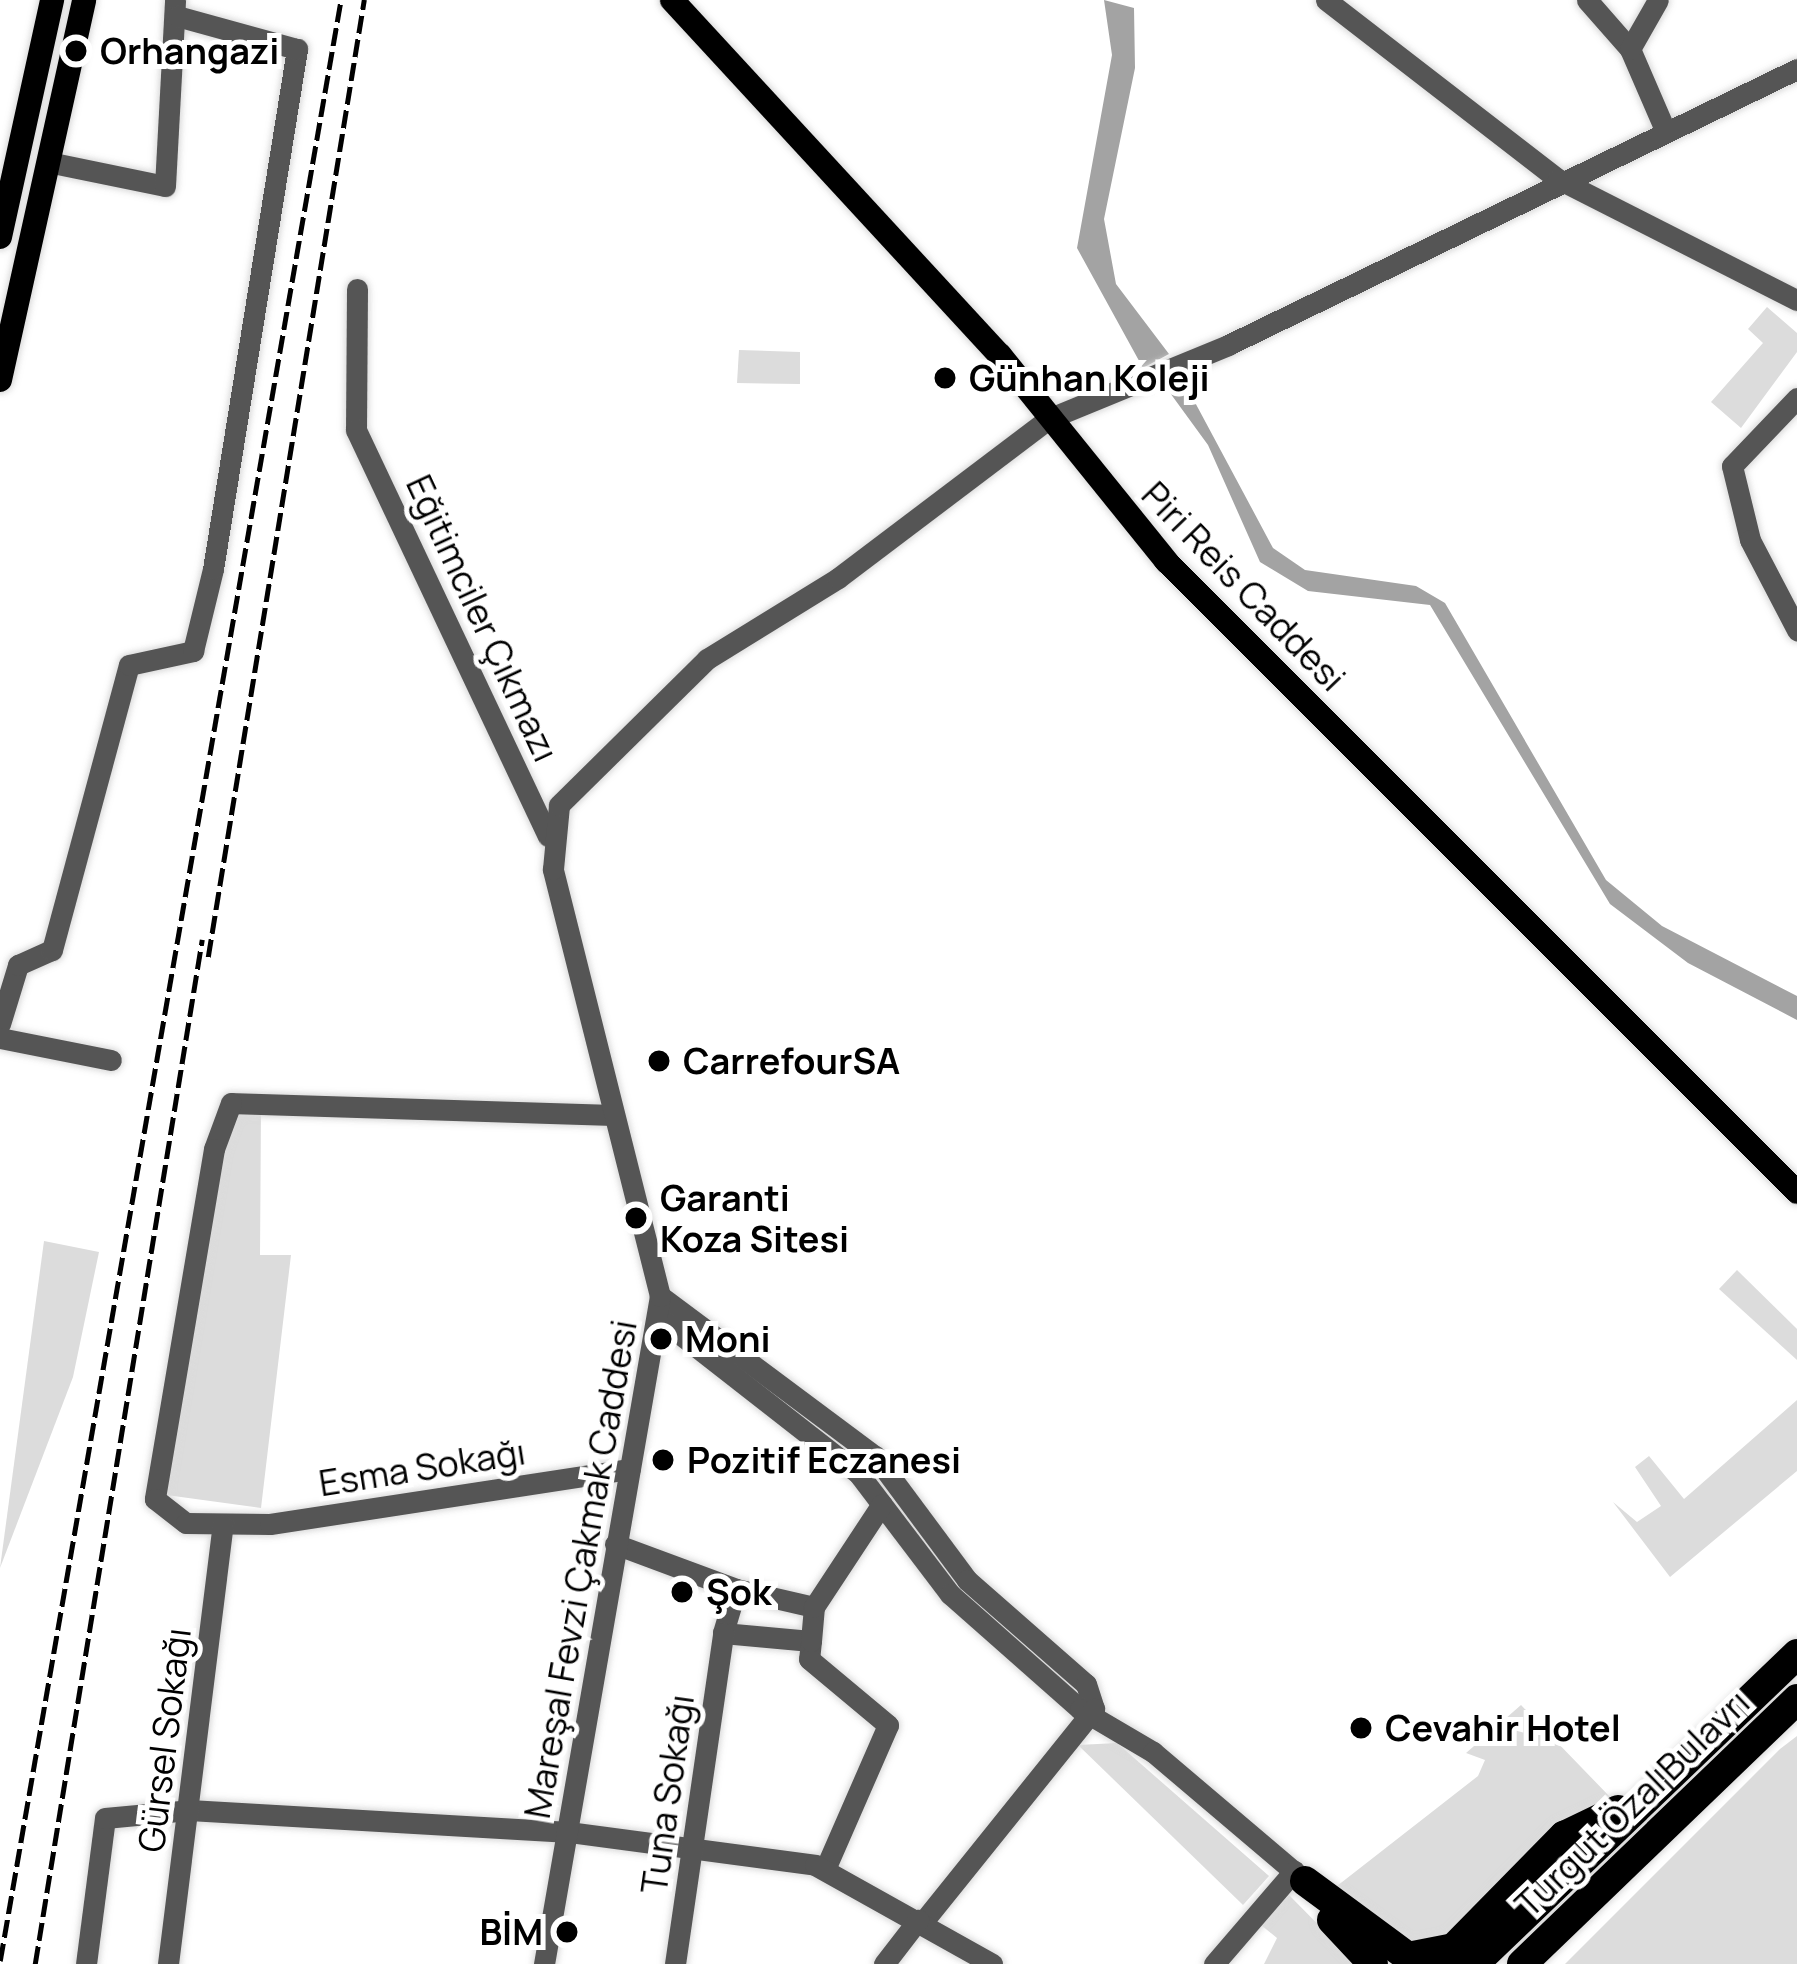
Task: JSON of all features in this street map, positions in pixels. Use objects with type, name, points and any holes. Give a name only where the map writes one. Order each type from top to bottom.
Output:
[{"type":"highway","points":[[1299,1876],[1408,1958],[1455,1959],[1645,1796],[1797,1654]]},
{"type":"highway","name":"Turgut Özal Bulavrı","points":[[1522,1964],[1797,1699]]},
{"type":"highway","points":[[1299,1876],[1373,1964]]},
{"type":"main road","points":[[0,237],[20,118],[52,0]]},
{"type":"main road","points":[[0,380],[84,0]]},
{"type":"main road","name":"Piri Reis Caddesi","points":[[672,0],[1334,717],[1797,1174]]},
{"type":"main road","name":"Piri Reis Caddesi","points":[[691,0],[1053,417],[1166,561],[1797,1192]]},
{"type":"main road","points":[[20,118],[32,142],[55,134]]},
{"type":"main road","points":[[7,198],[30,190],[38,217]]},
{"type":"street","points":[[1326,0],[1558,179],[1797,300]]},
{"type":"street","points":[[1587,0],[1630,49],[1666,132]]},
{"type":"street","points":[[1630,49],[1658,0]]},
{"type":"street","points":[[0,1024],[18,965],[52,950],[129,665],[194,651],[214,569],[297,49],[176,8],[165,186],[48,162]]},
{"type":"street","points":[[548,836],[594,760],[707,659],[838,578],[1053,417],[1147,376],[1193,362],[1558,179],[1797,69]]},
{"type":"street","name":"Eğitimciler Çıkmazı","points":[[357,289],[356,430],[548,836]]},
{"type":"street","points":[[1795,620],[1750,539],[1732,466],[1797,398]]},
{"type":"street","name":"Mareşal Fevzi Çakmak Caddesi","points":[[544,1964],[619,1579],[615,1544],[659,1306],[548,836]]},
{"type":"street","points":[[0,1038],[111,1060]]},
{"type":"street","name":"Esma Sokağı","points":[[611,1115],[231,1103],[214,1149],[155,1498],[170,1518],[223,1525],[630,1469]]},
{"type":"street","points":[[659,1306],[834,1452],[882,1504],[950,1594],[1299,1876],[1214,1964]]},
{"type":"street","points":[[659,1306],[874,1456],[967,1580],[1086,1684],[1094,1709]]},
{"type":"street","points":[[825,1869],[888,1725],[809,1659],[814,1607],[882,1504]]},
{"type":"street","name":"Gürsel Sokağı","points":[[168,1964],[223,1525]]},
{"type":"street","points":[[615,1544],[736,1588],[814,1607]]},
{"type":"street","name":"Tuna Sokağı","points":[[676,1964],[723,1633],[736,1588]]},
{"type":"street","points":[[723,1633],[811,1641]]},
{"type":"street","points":[[884,1964],[1094,1709]]},
{"type":"street","points":[[86,1964],[104,1819],[189,1810],[569,1832],[693,1854],[825,1869],[992,1964]]},
{"type":"shaded area","points":[[1104,0],[1134,8],[1135,68],[1104,219],[1116,284],[1169,354],[1143,368],[1077,248],[1112,55]]},
{"type":"shaded area","points":[[1767,307],[1797,333],[1797,352],[1741,428],[1711,402],[1763,343],[1748,329]]},
{"type":"shaded area","points":[[739,350],[800,352],[800,384],[737,383]]},
{"type":"shaded area","points":[[1183,380],[1273,548],[1305,570],[1416,586],[1445,603],[1606,880],[1662,926],[1797,996],[1797,1020],[1688,963],[1610,904],[1430,605],[1308,591],[1260,562],[1208,445],[1165,386]]},
{"type":"shaded area","points":[[261,1108],[260,1255],[291,1255],[261,1508],[159,1494],[225,1125],[234,1111]]},
{"type":"shaded area","points":[[44,1241],[99,1252],[73,1377],[0,1568]]},
{"type":"shaded area","points":[[1737,1270],[1797,1329],[1797,1360],[1719,1289]]},
{"type":"shaded area","points":[[1797,1400],[1797,1471],[1670,1577],[1613,1502],[1637,1522],[1661,1506],[1635,1467],[1649,1456],[1684,1499]]},
{"type":"shaded area","points":[[1521,1705],[1612,1799],[1438,1947],[1420,1949],[1337,1886],[1478,1776],[1485,1760],[1466,1753]]},
{"type":"shaded area","points":[[1797,1736],[1797,1964],[1565,1964],[1780,1749]]},
{"type":"shaded area","points":[[1117,1743],[1269,1876],[1243,1905],[1078,1745]]},
{"type":"shaded area","points":[[1289,1895],[1357,1964],[1264,1964],[1277,1938],[1261,1925]]},
{"type":"railway","points":[[0,1961],[341,0]]},
{"type":"railway","points":[[208,957],[364,0]]},
{"type":"railway","points":[[35,1964],[202,940]]},
{"type":"place","name":"Orhangazi","points":[[76,51]]},
{"type":"place","name":"Günhan Koleji","points":[[945,378]]},
{"type":"place","name":"CarrefourSA","points":[[659,1061]]},
{"type":"place","name":"Garanti Koza Sitesi","points":[[636,1218]]},
{"type":"place","name":"Moni","points":[[661,1339]]},
{"type":"place","name":"Pozitif Eczanesi","points":[[663,1460]]},
{"type":"place","name":"Şok","points":[[682,1592]]},
{"type":"place","name":"Cevahir Hotel","points":[[1361,1728]]},
{"type":"place","name":"BİM","points":[[567,1932]]}]
